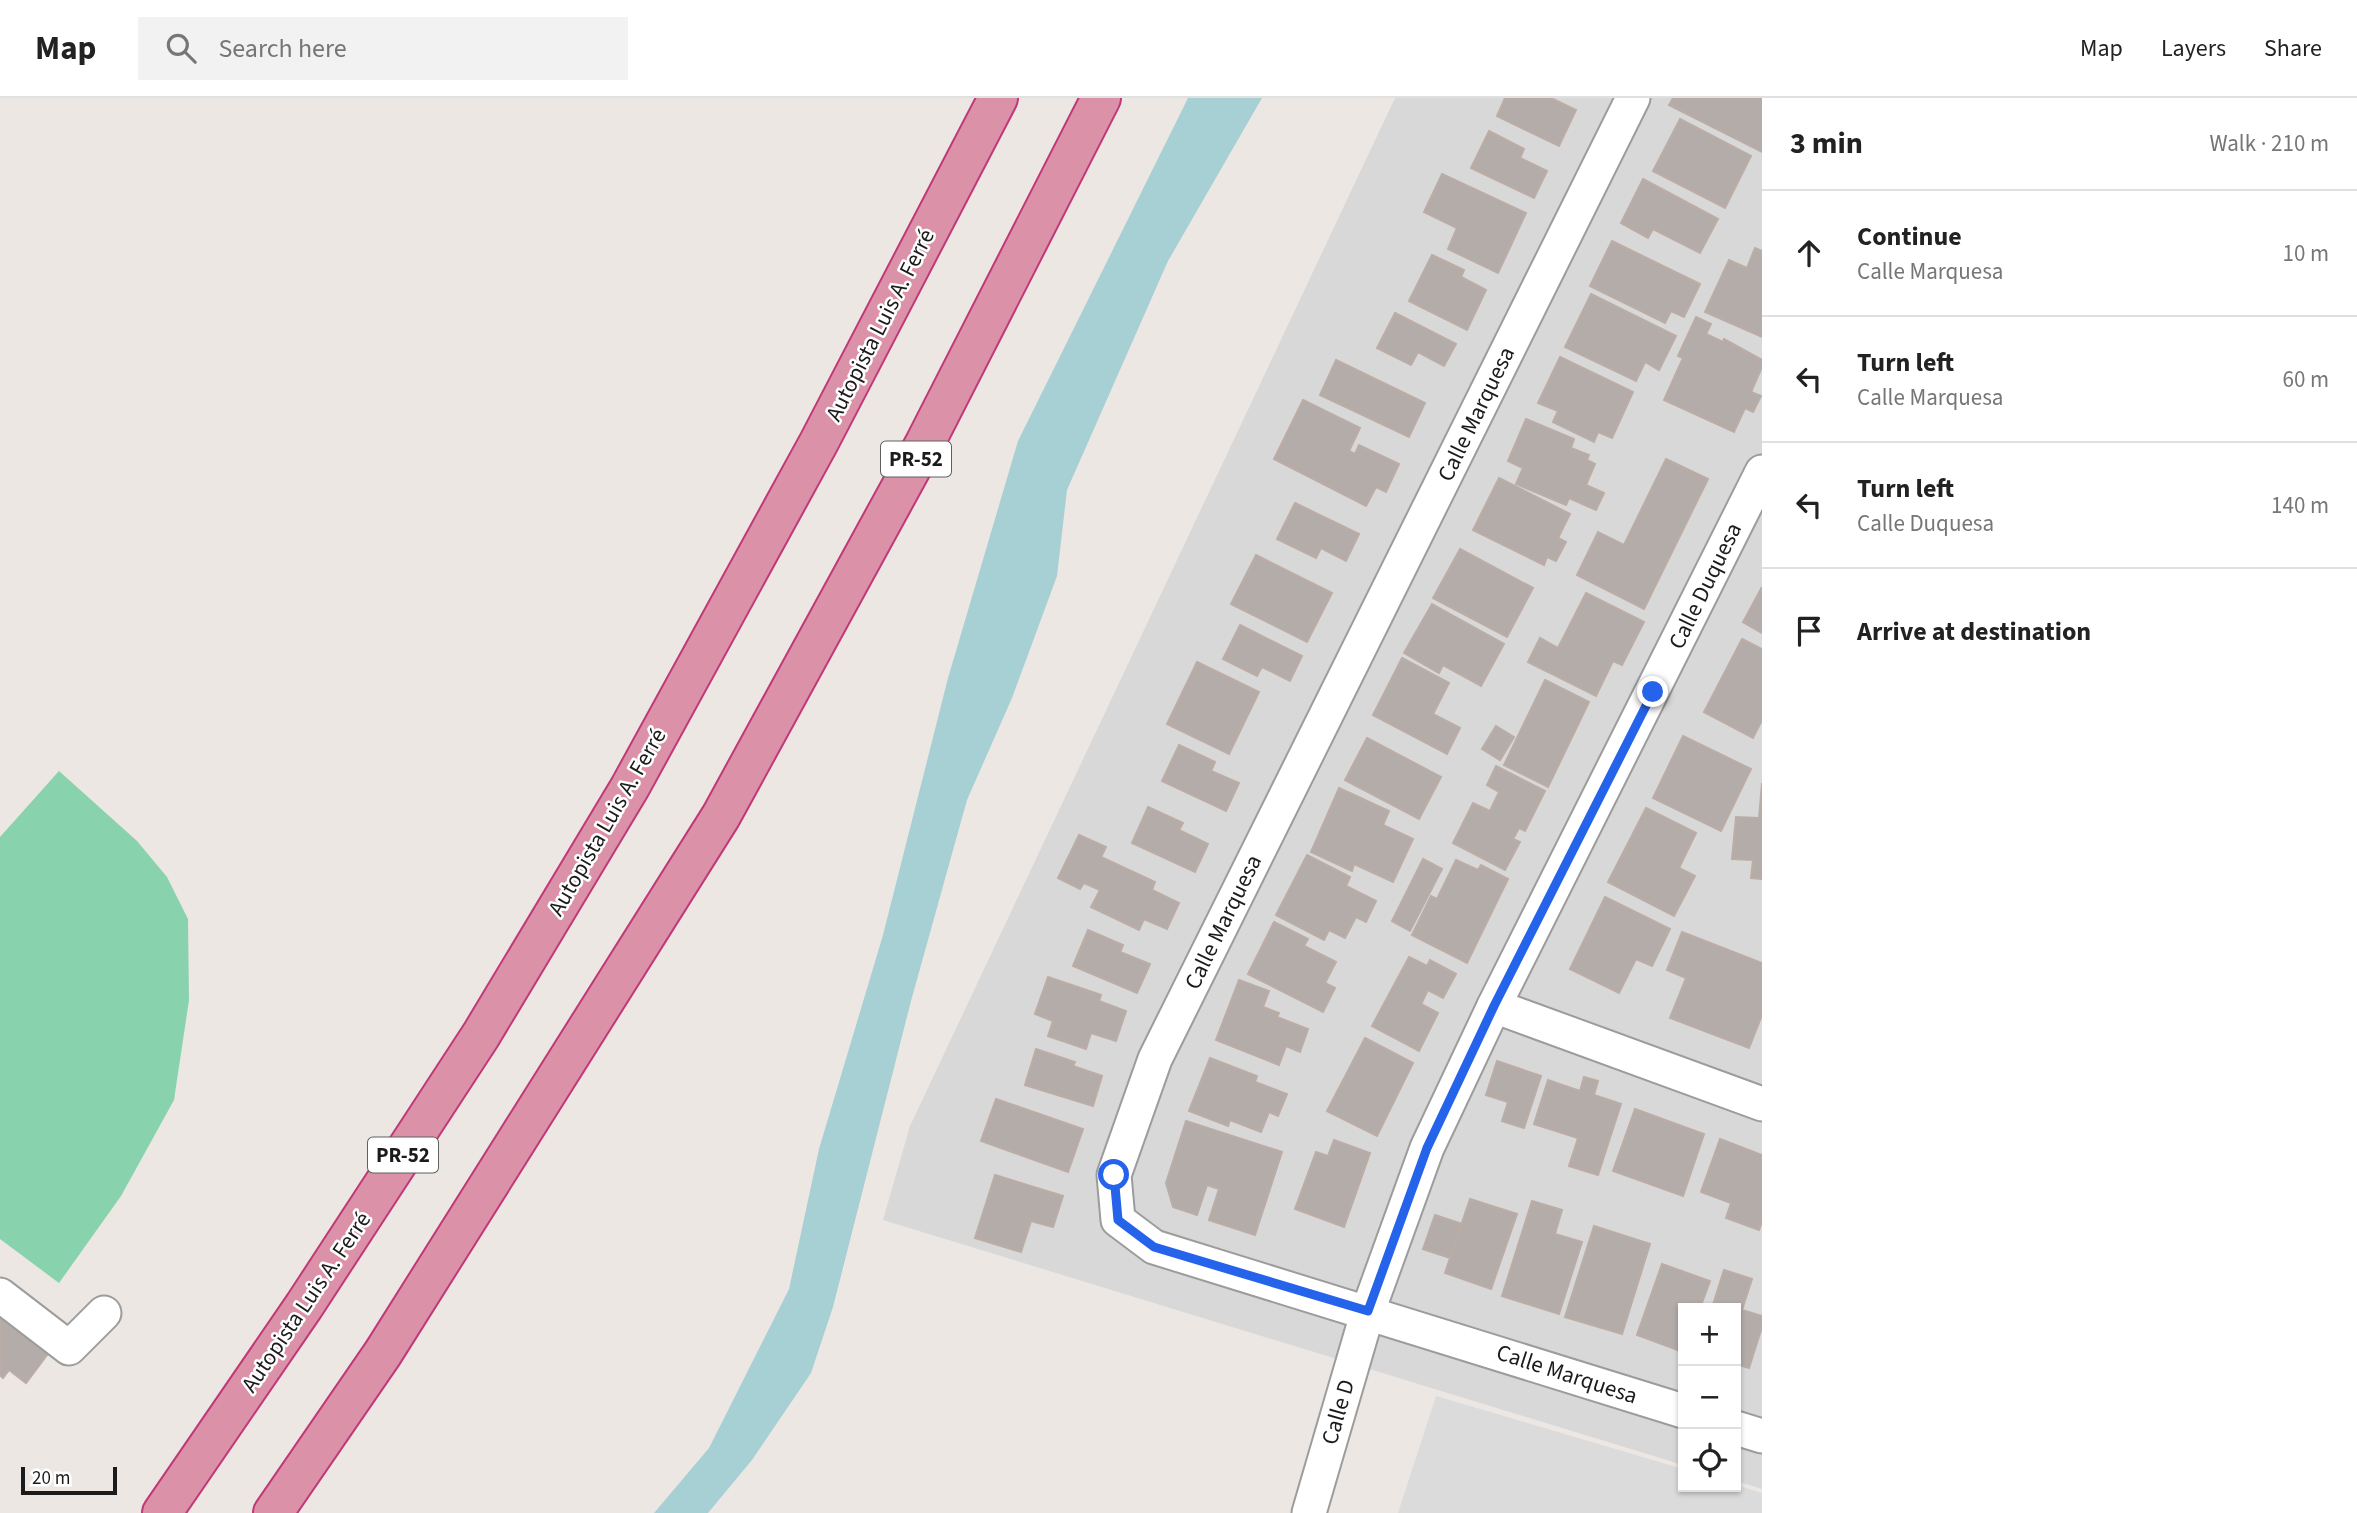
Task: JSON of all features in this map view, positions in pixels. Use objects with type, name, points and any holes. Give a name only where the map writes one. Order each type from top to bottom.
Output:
[{"type":"highway","name":"Autopista Luis A. Ferré","points":[[162,1513],[304,1306],[481,1035],[630,787],[819,442],[998,98]]},
{"type":"highway","name":"PR-52","points":[[273,1513],[390,1342],[721,816],[925,443],[1101,98]]},
{"type":"street","name":"Calle Marquesa","points":[[1633,98],[1155,1059],[1114,1175],[1118,1220],[1154,1247],[1368,1311],[1678,1409]]},
{"type":"street","name":"Calle Duquesa","points":[[1368,1311],[1427,1148],[1494,1006],[1762,472]]},
{"type":"street","points":[[1494,1006],[1762,1104]]},
{"type":"street","points":[[0,1295],[69,1348],[104,1313]]},
{"type":"street","name":"Calle D","points":[[1308,1513],[1368,1311]]},
{"type":"street","points":[[1739,1429],[1762,1436]]},
{"type":"shaded area","points":[[1395,98],[1762,98],[1762,1489],[1741,1483],[1741,1303],[1678,1303],[1678,1463],[883,1220],[910,1126]]},
{"type":"shaded area","points":[[1436,1396],[1678,1468],[1678,1492],[1741,1492],[1741,1487],[1762,1493],[1762,1513],[1398,1513]]},
{"type":"green space","points":[[59,771],[137,841],[167,877],[188,919],[189,1000],[174,1100],[121,1196],[59,1283],[0,1239],[0,837]]},
{"type":"water","points":[[1188,98],[1262,98],[1168,261],[1067,490],[1057,576],[1012,698],[967,800],[911,1001],[833,1307],[811,1373],[752,1460],[708,1513],[654,1513],[709,1448],[789,1289],[819,1149],[883,935],[948,678],[1018,441]]},
{"type":"building","points":[[1505,98],[1551,98],[1576,110],[1559,146],[1497,116]]},
{"type":"building","points":[[1673,98],[1762,98],[1762,152],[1669,105]]},
{"type":"building","points":[[1680,119],[1751,156],[1725,208],[1653,171]]},
{"type":"building","points":[[1489,131],[1524,149],[1520,158],[1547,171],[1534,198],[1471,168]]},
{"type":"building","points":[[1442,174],[1526,213],[1498,273],[1448,249],[1457,228],[1424,212]]},
{"type":"building","points":[[1643,179],[1718,219],[1700,253],[1653,229],[1648,238],[1621,223]]},
{"type":"building","points":[[1612,241],[1700,284],[1684,317],[1671,311],[1665,323],[1590,286]]},
{"type":"building","points":[[1755,248],[1762,251],[1762,337],[1705,312],[1729,260],[1747,268]]},
{"type":"building","points":[[1432,255],[1464,270],[1461,277],[1486,290],[1467,330],[1409,301]]},
{"type":"building","points":[[1591,294],[1676,336],[1659,370],[1645,362],[1636,381],[1565,347]]},
{"type":"building","points":[[1395,313],[1456,344],[1444,366],[1418,352],[1411,365],[1377,348]]},
{"type":"building","points":[[1696,317],[1711,324],[1706,334],[1723,342],[1724,339],[1762,360],[1762,367],[1751,392],[1761,396],[1753,412],[1745,408],[1734,432],[1664,400],[1683,358],[1678,356]]},
{"type":"building","points":[[1560,357],[1633,392],[1612,438],[1598,432],[1594,442],[1553,422],[1558,411],[1538,403]]},
{"type":"building","points":[[1336,360],[1425,403],[1409,437],[1320,395]]},
{"type":"building","points":[[1303,400],[1360,428],[1349,451],[1355,454],[1359,445],[1399,464],[1386,492],[1376,487],[1366,506],[1274,459]]},
{"type":"building","points":[[1526,419],[1574,439],[1571,448],[1589,455],[1587,460],[1595,464],[1586,485],[1604,493],[1596,510],[1569,498],[1566,505],[1516,484],[1523,468],[1508,461]]},
{"type":"building","points":[[1666,459],[1708,479],[1644,609],[1577,575],[1598,532],[1624,545]]},
{"type":"building","points":[[1499,478],[1570,514],[1558,538],[1566,542],[1556,561],[1547,557],[1544,565],[1473,530]]},
{"type":"building","points":[[1295,503],[1359,534],[1346,561],[1321,548],[1316,558],[1277,539]]},
{"type":"building","points":[[1460,549],[1533,588],[1507,637],[1433,598]]},
{"type":"building","points":[[1256,555],[1332,593],[1307,642],[1231,604]]},
{"type":"building","points":[[1762,587],[1762,633],[1743,622]]},
{"type":"building","points":[[1586,593],[1644,622],[1622,665],[1613,661],[1596,696],[1528,662],[1540,638],[1558,648]]},
{"type":"building","points":[[1432,604],[1504,644],[1481,686],[1443,665],[1439,673],[1404,653]]},
{"type":"building","points":[[1240,625],[1302,656],[1290,681],[1262,667],[1257,676],[1223,659]]},
{"type":"building","points":[[1742,639],[1762,649],[1762,720],[1753,738],[1704,712]]},
{"type":"building","points":[[1402,658],[1449,683],[1433,714],[1460,728],[1447,754],[1373,715]]},
{"type":"building","points":[[1197,662],[1259,692],[1229,754],[1167,724]]},
{"type":"building","points":[[1545,680],[1589,702],[1548,787],[1504,765]]},
{"type":"building","points":[[1496,726],[1514,737],[1500,760],[1482,749]]},
{"type":"building","points":[[1683,736],[1751,769],[1721,831],[1653,798]]},
{"type":"building","points":[[1367,738],[1441,777],[1419,819],[1345,780]]},
{"type":"building","points":[[1179,745],[1215,762],[1211,771],[1239,783],[1226,811],[1162,781]]},
{"type":"building","points":[[1496,766],[1545,791],[1525,831],[1519,828],[1513,839],[1520,842],[1505,870],[1453,843],[1473,803],[1490,811],[1499,792],[1487,785]]},
{"type":"building","points":[[1762,783],[1762,879],[1751,878],[1753,860],[1732,859],[1736,817],[1759,818]]},
{"type":"building","points":[[1339,788],[1389,811],[1383,825],[1413,839],[1393,882],[1354,864],[1352,871],[1311,852]]},
{"type":"building","points":[[1148,807],[1183,823],[1179,830],[1208,844],[1195,872],[1132,843]]},
{"type":"building","points":[[1646,808],[1696,833],[1679,868],[1695,876],[1674,916],[1608,882]]},
{"type":"building","points":[[1079,835],[1106,847],[1101,857],[1155,882],[1152,890],[1179,903],[1167,929],[1144,919],[1139,930],[1091,907],[1100,890],[1084,883],[1080,889],[1058,878]]},
{"type":"building","points":[[1307,855],[1350,877],[1346,886],[1376,901],[1366,922],[1356,917],[1345,938],[1329,930],[1324,940],[1276,915]]},
{"type":"building","points":[[1423,859],[1442,869],[1410,931],[1392,921]]},
{"type":"building","points":[[1456,860],[1478,870],[1481,865],[1508,879],[1467,963],[1412,935],[1431,896],[1437,899]]},
{"type":"building","points":[[1605,897],[1670,929],[1652,966],[1636,959],[1619,993],[1570,969]]},
{"type":"building","points":[[1274,922],[1308,939],[1304,946],[1336,962],[1325,983],[1335,988],[1323,1012],[1248,974]]},
{"type":"building","points":[[1088,930],[1123,945],[1120,952],[1150,964],[1137,993],[1073,966]]},
{"type":"building","points":[[1682,932],[1762,963],[1762,1015],[1749,1048],[1670,1018],[1686,978],[1667,970]]},
{"type":"building","points":[[1409,957],[1427,966],[1430,960],[1456,974],[1443,998],[1428,990],[1421,1004],[1438,1013],[1419,1051],[1372,1026]]},
{"type":"building","points":[[1048,977],[1101,995],[1099,1001],[1126,1011],[1116,1041],[1091,1033],[1086,1049],[1048,1036],[1053,1021],[1035,1014]]},
{"type":"building","points":[[1239,980],[1269,991],[1263,1007],[1279,1013],[1277,1017],[1308,1029],[1300,1052],[1286,1046],[1279,1065],[1216,1040]]},
{"type":"building","points":[[1365,1038],[1413,1063],[1377,1136],[1327,1111]]},
{"type":"building","points":[[1036,1049],[1075,1062],[1073,1066],[1102,1076],[1093,1106],[1025,1085]]},
{"type":"building","points":[[1210,1058],[1257,1076],[1255,1082],[1287,1094],[1278,1116],[1269,1112],[1261,1132],[1230,1120],[1228,1126],[1189,1111]]},
{"type":"building","points":[[1497,1061],[1541,1076],[1524,1128],[1502,1121],[1508,1102],[1486,1095]]},
{"type":"building","points":[[1584,1077],[1598,1081],[1594,1095],[1621,1104],[1598,1175],[1569,1166],[1578,1138],[1534,1124],[1548,1080],[1580,1091]]},
{"type":"building","points":[[996,1099],[1083,1129],[1068,1172],[981,1141]]},
{"type":"building","points":[[1635,1109],[1704,1134],[1683,1196],[1613,1171]]},
{"type":"building","points":[[1186,1121],[1282,1152],[1255,1235],[1209,1220],[1219,1189],[1207,1185],[1197,1215],[1173,1207],[1166,1183]]},
{"type":"building","points":[[1720,1139],[1762,1155],[1762,1222],[1759,1230],[1726,1218],[1731,1203],[1701,1192]]},
{"type":"building","points":[[1334,1140],[1370,1153],[1344,1227],[1295,1209],[1316,1152],[1328,1156]]},
{"type":"building","points":[[995,1175],[1063,1196],[1053,1227],[1031,1221],[1021,1252],[975,1238]]},
{"type":"building","points":[[1470,1199],[1517,1214],[1491,1289],[1445,1273]]},
{"type":"building","points":[[1532,1201],[1562,1210],[1555,1234],[1582,1242],[1559,1314],[1502,1296]]},
{"type":"building","points":[[1435,1215],[1462,1224],[1450,1258],[1423,1249]]},
{"type":"building","points":[[1594,1226],[1650,1244],[1622,1334],[1565,1317]]},
{"type":"building","points":[[1662,1264],[1710,1281],[1702,1303],[1678,1303],[1678,1350],[1637,1335]]},
{"type":"building","points":[[1724,1270],[1752,1279],[1742,1310],[1762,1316],[1762,1327],[1749,1368],[1741,1366],[1741,1303],[1714,1303]]},
{"type":"building","points":[[0,1313],[50,1351],[26,1383],[9,1370],[3,1378],[0,1375]]},
{"type":"route","points":[[1114,1175],[1118,1220],[1154,1247],[1368,1311],[1427,1148],[1494,1006],[1653,692]]}]
